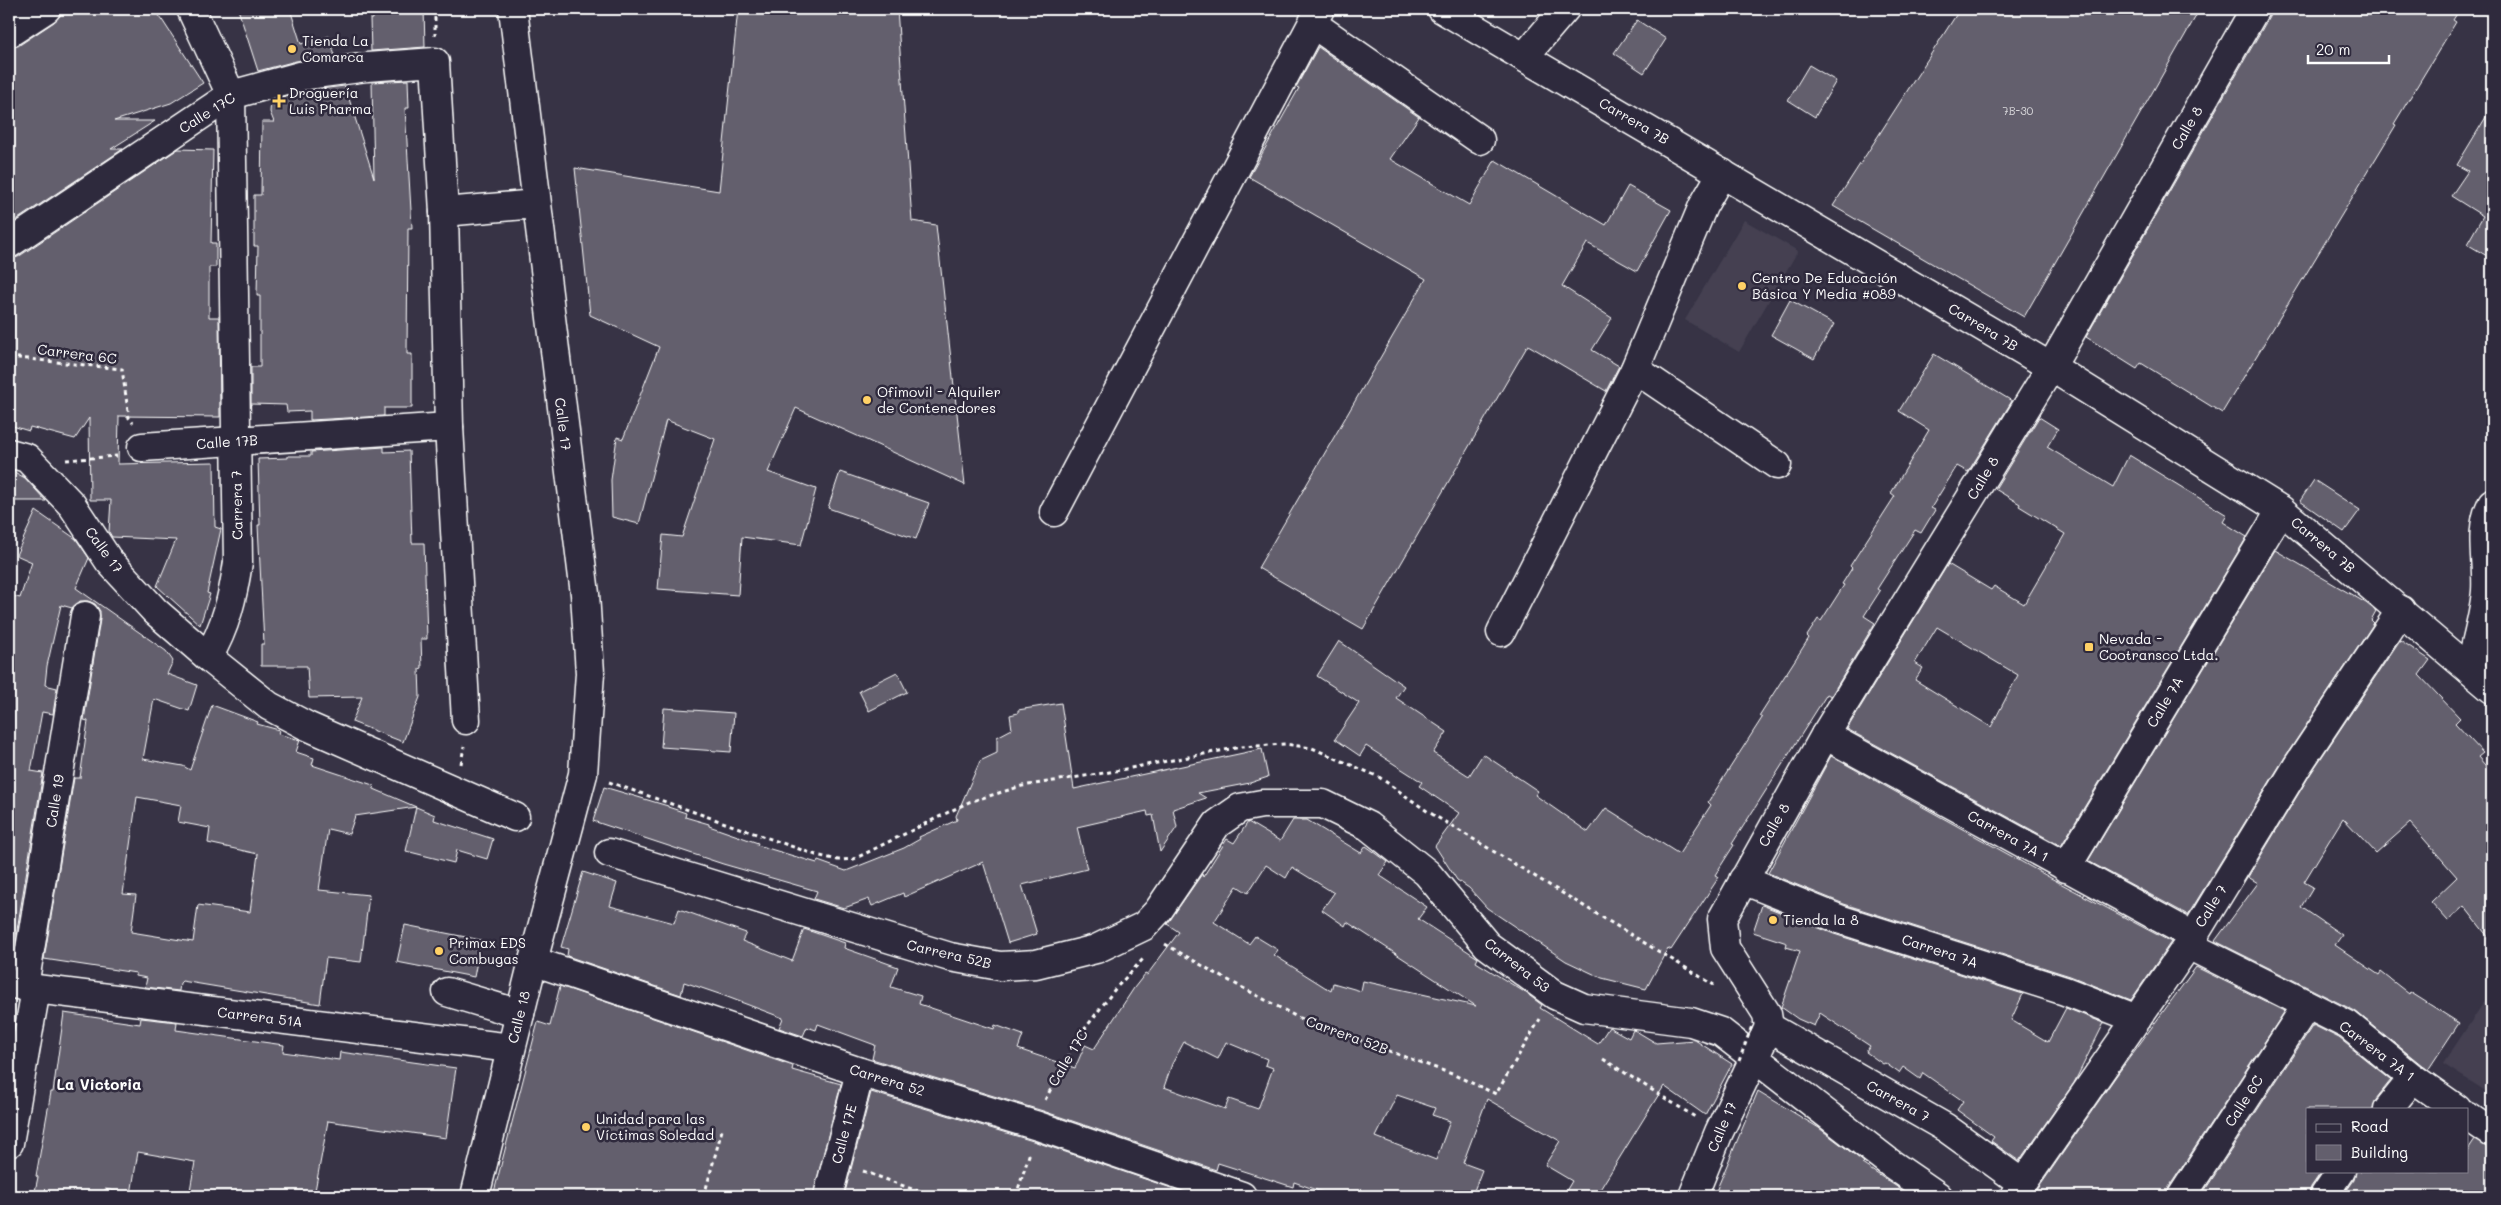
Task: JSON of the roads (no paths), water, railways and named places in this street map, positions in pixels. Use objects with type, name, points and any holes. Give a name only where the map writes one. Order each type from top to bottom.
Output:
[{"type":"street","points":[[9,33],[46,9]]},
{"type":"street","name":"Carrera 7","points":[[191,9],[231,96],[238,562],[233,599],[226,622],[208,658]]},
{"type":"street","name":"Calle 17","points":[[513,9],[585,594],[590,673],[584,774],[563,848]]},
{"type":"street","name":"Carrera 7B","points":[[1442,9],[2051,367],[2281,510],[2492,689]]},
{"type":"street","points":[[1524,57],[1565,9]]},
{"type":"street","name":"Calle 8","points":[[1761,1025],[1767,1014],[1725,948],[1722,919],[1825,735],[2051,367],[2255,9]]},
{"type":"street","points":[[1054,512],[1316,17],[1480,140]]},
{"type":"street","name":"Calle 17C","points":[[9,244],[231,96],[300,76],[367,67],[435,62],[444,212]]},
{"type":"street","points":[[1501,632],[1635,369],[1703,206],[1722,173]]},
{"type":"street","points":[[466,720],[449,427],[444,212],[536,204]]},
{"type":"street","points":[[1635,369],[1777,464]]},
{"type":"street","name":"Calle 17B","points":[[142,447],[449,427]]},
{"type":"street","name":"Calle 17","points":[[18,456],[72,505],[109,561],[156,611],[208,658]]},
{"type":"street","points":[[2470,670],[2486,591],[2484,532],[2488,511],[2492,503]]},
{"type":"street","name":"Calle 7A","points":[[2066,868],[2281,510]]},
{"type":"street","name":"Calle 7","points":[[2018,1190],[2190,940],[2298,765],[2401,610]]},
{"type":"street","name":"Calle 19","points":[[9,1143],[23,986],[85,616]]},
{"type":"street","points":[[208,658],[270,706],[307,726],[514,817]]},
{"type":"street","name":"Carrera 7A 1","points":[[1825,735],[2066,868],[2190,940],[2348,1026],[2413,1078],[2456,1108]]},
{"type":"street","name":"Carrera 53","points":[[1144,926],[1158,911],[1217,824],[1240,808],[1262,804],[1323,804],[1368,826],[1427,873],[1487,945],[1554,995],[1592,1009],[1691,1022],[1721,1032],[1746,1060],[1938,1196]]},
{"type":"street","name":"Calle 18","points":[[475,1196],[563,848]]},
{"type":"street","name":"Carrera 52B","points":[[609,853],[890,940],[950,956],[1000,966],[1036,964],[1096,949],[1144,926]]},
{"type":"street","name":"Carrera 7A","points":[[1743,880],[1839,919],[2065,991],[2137,1019]]},
{"type":"street","name":"Carrera 52","points":[[533,961],[860,1072],[1038,1126],[1242,1196]]},
{"type":"street","name":"Carrera 51A","points":[[23,986],[511,1048]]},
{"type":"street","points":[[448,992],[520,1014]]},
{"type":"street","name":"Calle 6C","points":[[2182,1196],[2307,1005]]},
{"type":"street","name":"Carrera 7","points":[[1761,1025],[1946,1128],[2018,1190]]},
{"type":"street","name":"Calle 17","points":[[1693,1196],[1761,1025]]},
{"type":"street","name":"Calle 17E","points":[[828,1196],[860,1072]]},
{"type":"street","points":[[2389,1108],[2413,1078]]},
{"type":"street","points":[[2468,1117],[2492,1133]]},
{"type":"street","points":[[2324,1196],[2340,1172]]},
{"type":"place","name":"Tienda La Comarca","points":[[292,49]]},
{"type":"place","name":"Droguería Luis Pharma","points":[[279,101]]},
{"type":"place","name":"Centro De Educación Básica Y Media #089","points":[[1742,286]]},
{"type":"place","name":"Ofimovil - Alquiler de Contenedores","points":[[867,400]]},
{"type":"place","name":"Nevada - Cootransco Ltda.","points":[[2089,647]]},
{"type":"place","name":"Tienda la 8","points":[[1773,920]]},
{"type":"place","name":"Primax EDS Combugas","points":[[439,951]]},
{"type":"place","name":"Unidad para las Víctimas Soledad","points":[[586,1127]]},
{"type":"district","name":"La Victoria","points":[[99,1085]]}]
